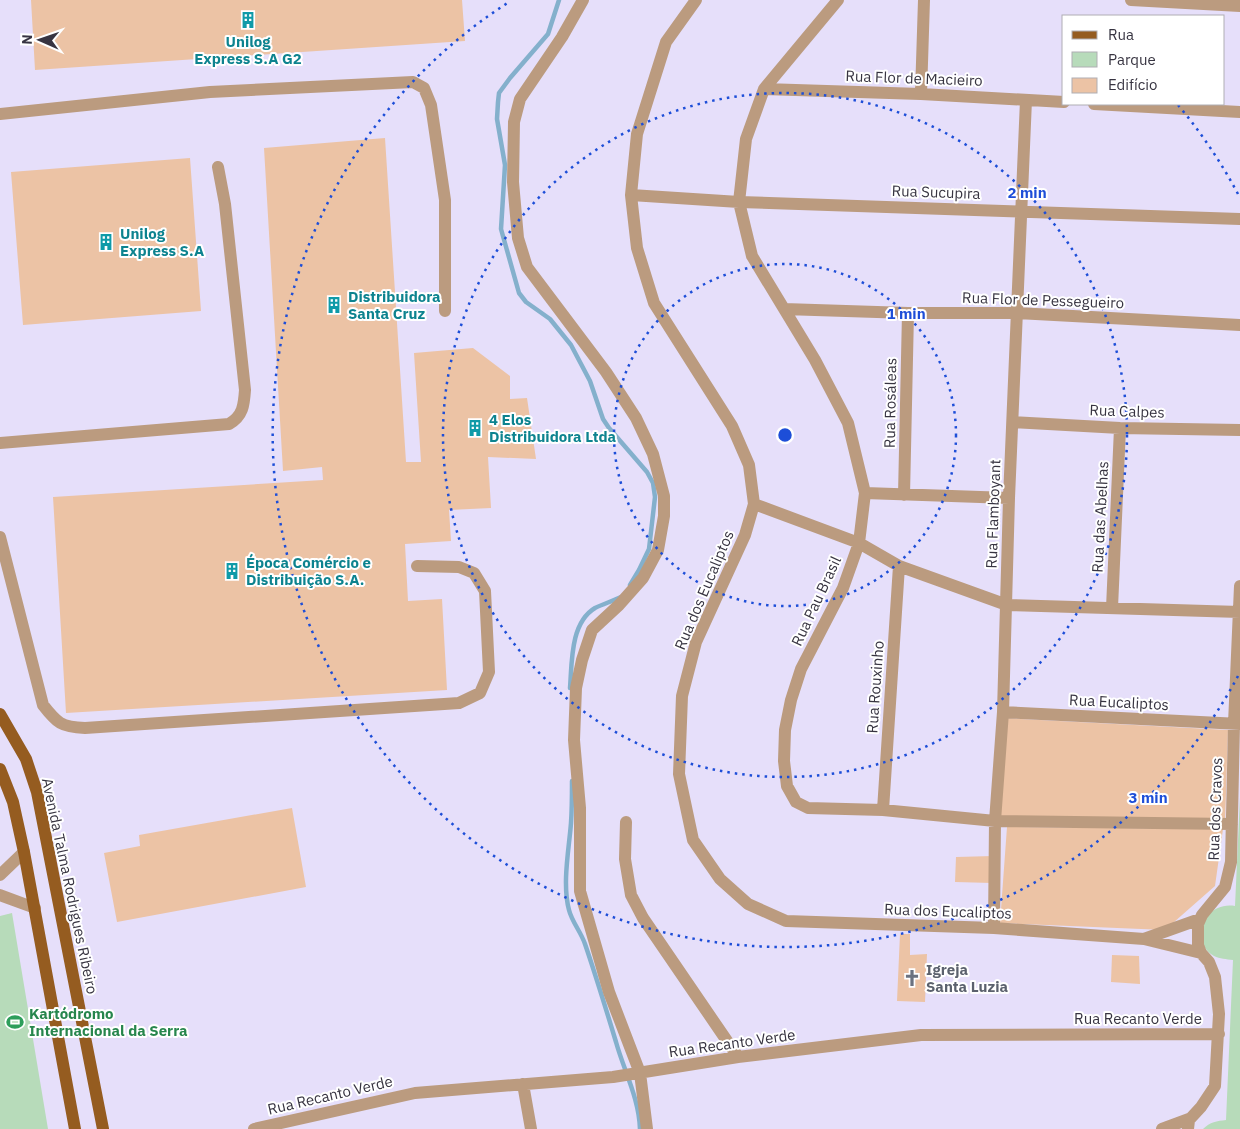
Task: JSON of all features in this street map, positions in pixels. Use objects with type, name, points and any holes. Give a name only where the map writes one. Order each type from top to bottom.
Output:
[{"type":"main road","name":"Avenida Talma Rodrigues Ribeiro","points":[[0,714],[26,759],[37,792],[103,1129]]},
{"type":"main road","points":[[0,769],[13,802],[24,852],[75,1129]]},
{"type":"street","points":[[583,0],[562,37],[520,98],[514,122],[513,182],[518,238],[526,267],[606,372],[636,418],[653,454],[664,496],[664,516],[658,550],[643,578],[619,605],[592,630],[582,660],[576,688],[574,740],[580,808],[580,891],[609,992],[636,1074],[647,1129]]},
{"type":"street","name":"Rua dos Eucaliptos","points":[[696,0],[666,42],[637,134],[631,195],[636,248],[654,303],[732,426],[749,465],[754,504],[745,535],[696,642],[682,696],[679,774],[693,840],[720,879],[748,904],[786,921],[994,928],[1144,939],[1201,953]]},
{"type":"street","name":"Rua Pau Brasil","points":[[838,0],[764,89],[746,139],[740,202],[752,256],[815,360],[848,423],[865,493],[859,544],[843,588],[801,670],[793,692],[785,730],[784,761],[787,786],[796,802],[808,808],[883,810],[995,821],[1232,824]]},
{"type":"street","points":[[921,94],[924,0]]},
{"type":"street","points":[[1131,0],[1240,6]]},
{"type":"street","points":[[0,114],[210,92],[413,82],[424,88],[431,105],[445,200],[445,311]]},
{"type":"street","name":"Rua Flor de Macieiro","points":[[764,89],[921,94],[1062,102]]},
{"type":"street","name":"Rua Flamboyant","points":[[994,928],[995,821],[1003,712],[1009,498],[1026,100]]},
{"type":"street","points":[[1112,105],[1240,112]]},
{"type":"street","points":[[0,443],[229,424],[236,420],[243,411],[245,390],[225,204],[218,167]]},
{"type":"street","name":"Rua Sucupira","points":[[631,195],[740,202],[1240,219]]},
{"type":"street","name":"Rua Flor de Pessegueiro","points":[[784,309],[908,313],[1017,312],[1240,325]]},
{"type":"street","name":"Rua Rosáleas","points":[[904,495],[908,313]]},
{"type":"street","name":"Rua Calpes","points":[[1013,422],[1120,428],[1240,430]]},
{"type":"street","name":"Rua das Abelhas","points":[[1112,608],[1120,428]]},
{"type":"street","points":[[865,493],[1009,498]]},
{"type":"street","points":[[754,504],[859,544],[899,566],[1007,605],[1239,612]]},
{"type":"street","points":[[0,537],[43,705],[55,721],[70,727],[85,728],[458,703],[480,693],[490,672],[485,591],[474,573],[458,567],[417,566]]},
{"type":"street","name":"Rua Rouxinho","points":[[883,810],[899,566]]},
{"type":"street","name":"Rua dos Cravos","points":[[1200,919],[1202,914],[1225,887],[1231,862],[1240,586]]},
{"type":"street","name":"Rua Eucaliptos","points":[[1003,712],[1237,724]]},
{"type":"street","points":[[626,822],[625,859],[632,895],[643,918],[738,1057]]},
{"type":"street","points":[[0,875],[24,852]]},
{"type":"street","points":[[0,895],[35,908]]},
{"type":"street","points":[[1162,1129],[1188,1124],[1215,1086],[1219,1014],[1215,977],[1209,962],[1201,953],[1198,945],[1197,936],[1200,919]]},
{"type":"street","name":"Rua dos Eucaliptos","points":[[1144,939],[1200,919]]},
{"type":"street","name":"Rua Recanto Verde","points":[[254,1129],[415,1093],[613,1077],[738,1057],[920,1035],[1219,1034]]},
{"type":"street","points":[[523,1084],[531,1129]]},
{"type":"green space","points":[[1240,797],[1240,1129],[1203,1129],[1214,1122],[1226,1120],[1233,960],[1216,957],[1206,950],[1202,942],[1201,933],[1203,924],[1215,910],[1224,906],[1235,906]]},
{"type":"green space","name":"Kartódromo Internacional da Serra","points":[[12,913],[48,1129],[0,1129],[0,916]]},
{"type":"building","name":"Unilog Express S.A G2","points":[[31,0],[462,0],[465,41],[35,70]]},
{"type":"building","name":"Época Comércio e Distribuição S.A.","points":[[385,138],[406,462],[421,462],[414,353],[473,348],[510,376],[510,399],[527,398],[536,459],[488,457],[491,508],[449,510],[451,541],[405,544],[408,601],[442,599],[447,690],[66,713],[53,497],[323,480],[322,467],[283,471],[264,148]]},
{"type":"building","name":"Unilog Express S.A","points":[[190,158],[201,311],[23,325],[11,172]]},
{"type":"building","points":[[1003,718],[1228,730],[1225,824],[1000,816]]},
{"type":"building","points":[[292,808],[306,887],[117,922],[104,853],[140,846],[139,835]]},
{"type":"building","points":[[1007,827],[1223,829],[1215,886],[1165,930],[1000,923]]},
{"type":"building","points":[[993,856],[992,883],[955,882],[956,857]]},
{"type":"building","name":"Igreja Santa Luzia","points":[[900,934],[910,934],[910,955],[927,954],[925,1002],[897,1001]]},
{"type":"building","points":[[1112,955],[1139,956],[1140,984],[1111,982]]},
{"type":"waterway","points":[[559,0],[548,34],[499,93],[497,119],[505,165],[501,229],[519,293],[526,302],[550,319],[571,345],[590,381],[603,419],[647,472],[653,483],[655,497],[649,549],[630,585]]},
{"type":"waterway","points":[[570,688],[574,644],[581,623],[595,608],[621,597]]},
{"type":"waterway","points":[[572,781],[566,878],[567,900],[570,914],[585,944],[634,1095],[640,1129]]},
{"type":"place","name":"Unilog Express S.A G2","points":[[248,20]]},
{"type":"place","name":"Unilog Express S.A","points":[[106,242]]},
{"type":"place","name":"Distribuidora Santa Cruz","points":[[334,305]]},
{"type":"place","name":"4 Elos Distribuidora Ltda","points":[[475,428]]},
{"type":"place","name":"Época Comércio e Distribuição S.A.","points":[[232,571]]},
{"type":"place","name":"Igreja Santa Luzia","points":[[912,978]]},
{"type":"place","name":"Kartódromo Internacional da Serra","points":[[15,1022]]}]
